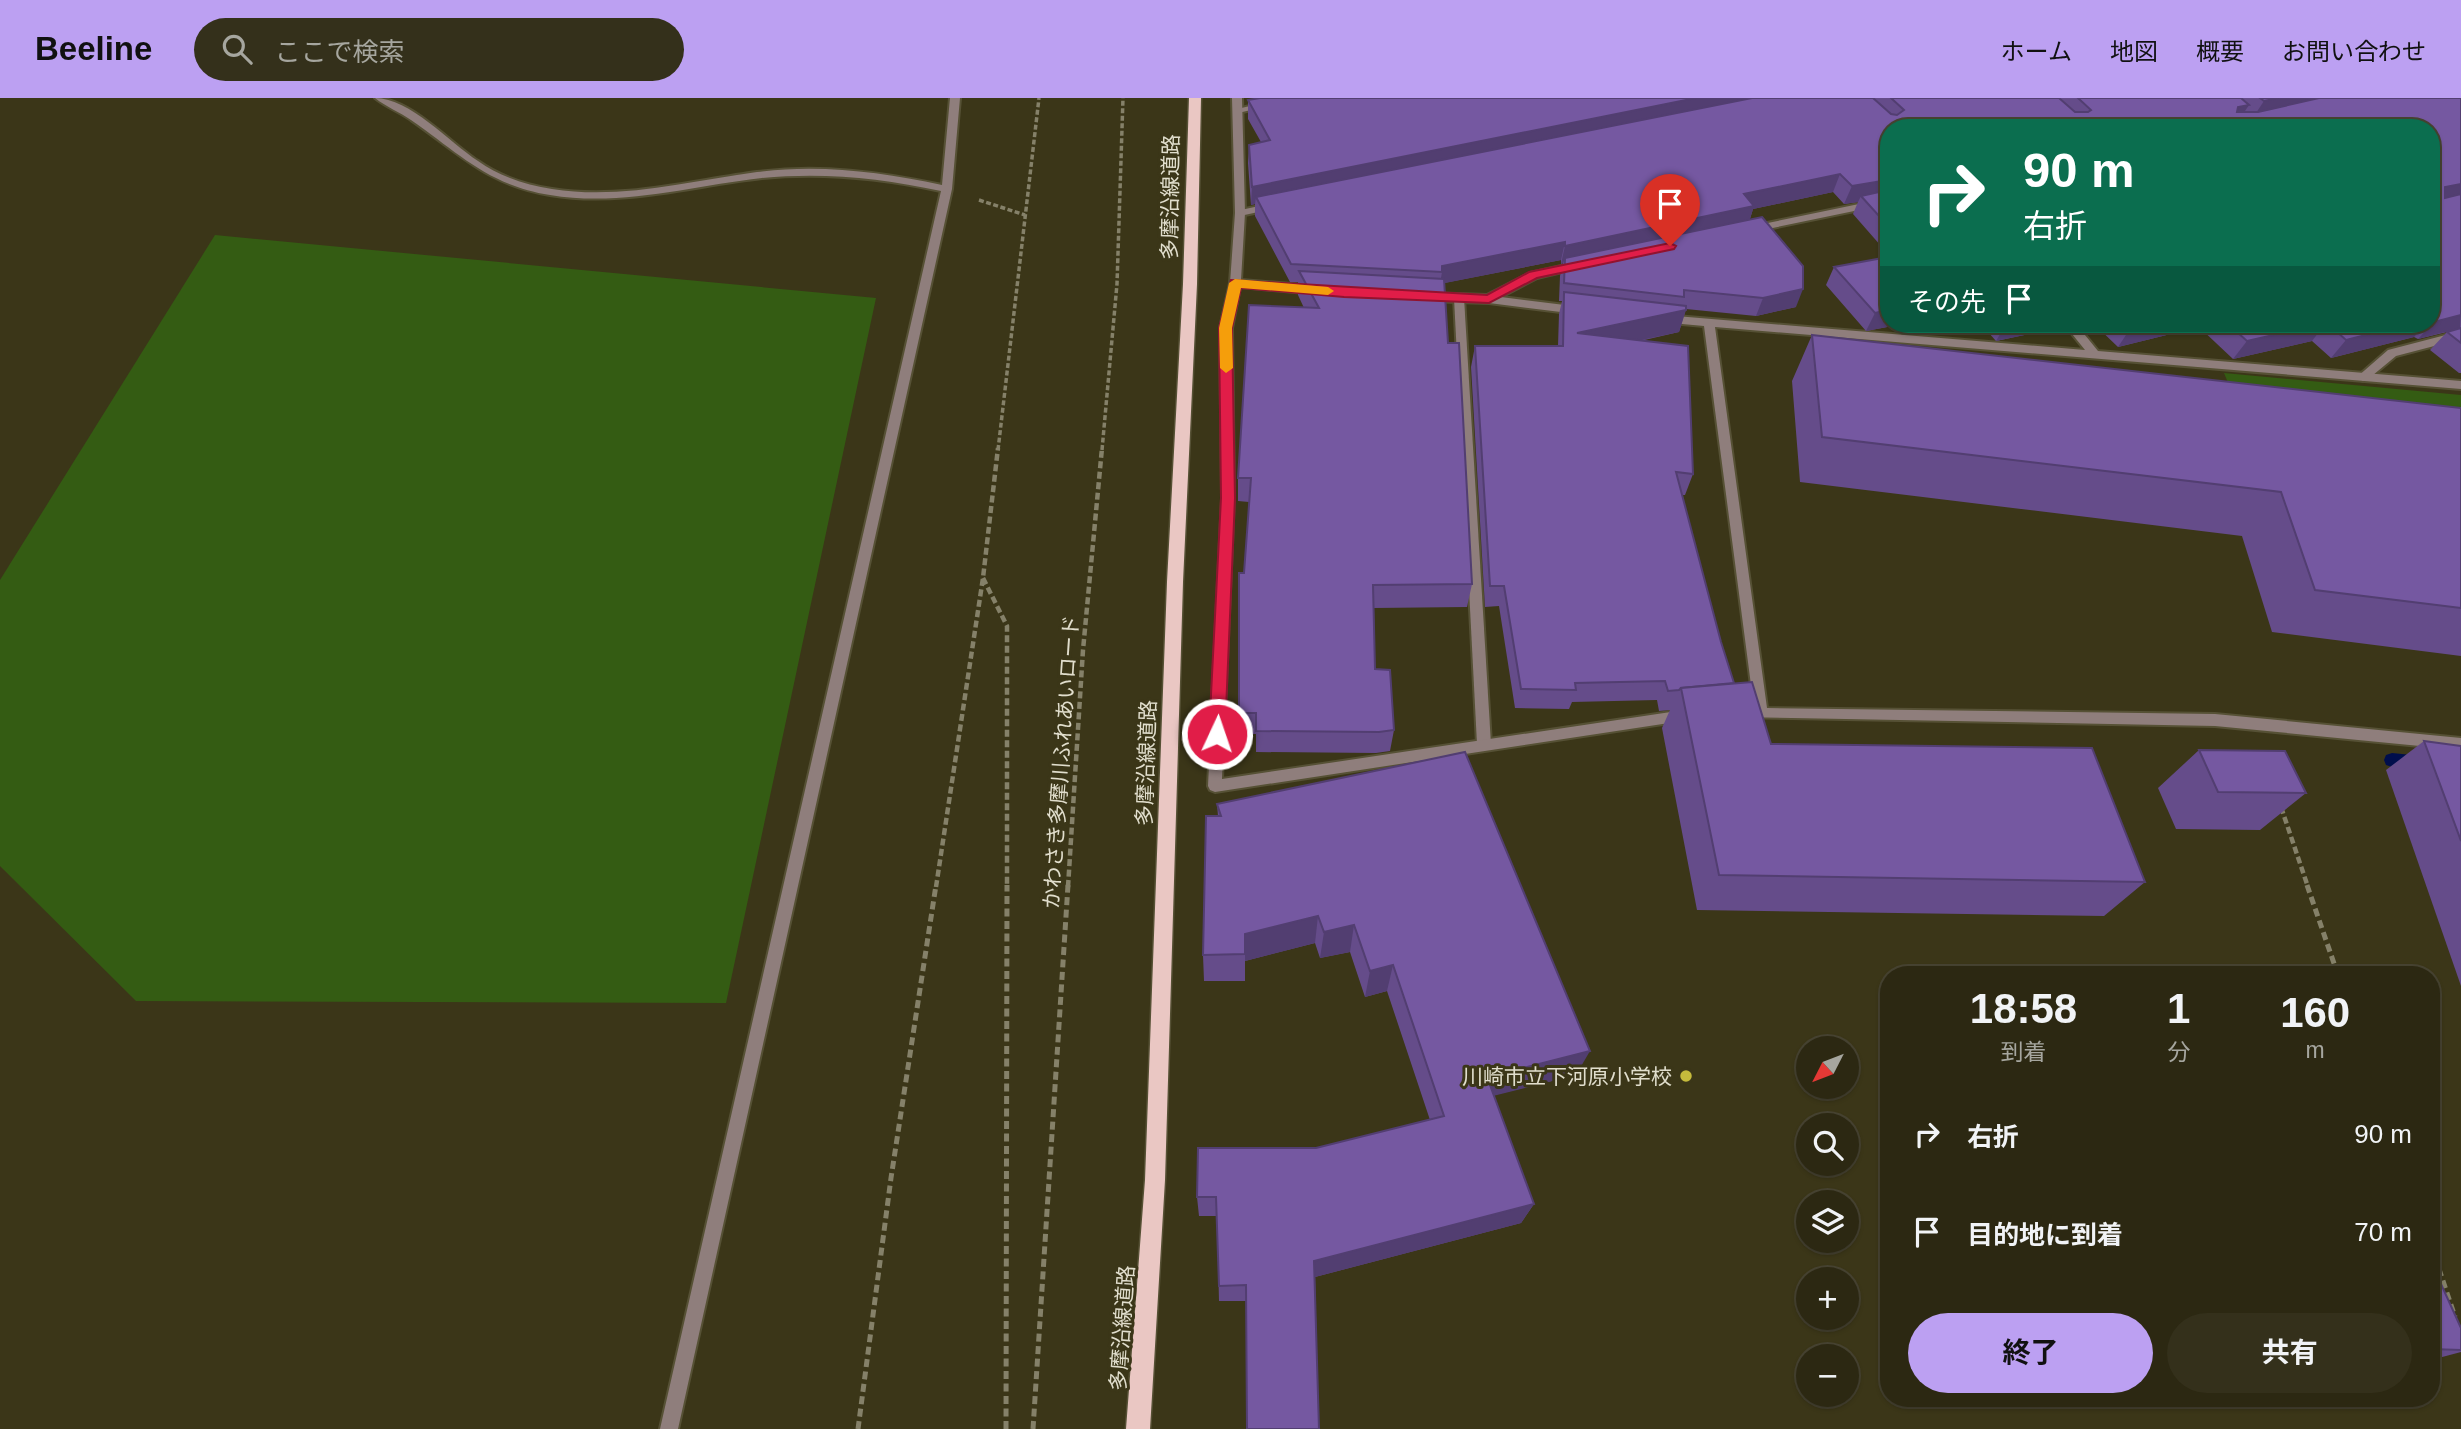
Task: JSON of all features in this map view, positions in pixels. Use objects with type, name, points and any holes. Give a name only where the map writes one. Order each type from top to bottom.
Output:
[{"type":"main road","name":"多摩沿線道路","points":[[1138,1429],[1155,1180],[1175,582],[1191,284],[1195,98]]},
{"type":"street","points":[[380,98],[408,112],[452,150],[479,168],[515,184],[553,191],[620,196],[653,194],[795,172],[903,179],[947,189]]},
{"type":"street","points":[[669,1429],[947,189],[955,98]]},
{"type":"street","points":[[1299,98],[1237,104],[1240,213],[1235,283],[1226,328],[1228,498],[1214,786],[1484,744],[1695,715]]},
{"type":"street","points":[[1738,232],[1880,203]]},
{"type":"street","points":[[1240,213],[1281,205]]},
{"type":"street","points":[[1489,299],[1534,275],[1588,264]]},
{"type":"street","points":[[1235,283],[1331,292]]},
{"type":"street","points":[[1420,296],[1489,299],[1587,311]]},
{"type":"street","points":[[1459,298],[1484,744]]},
{"type":"street","points":[[1655,318],[1709,325],[2461,385]]},
{"type":"street","points":[[1709,325],[1761,712]]},
{"type":"street","points":[[2077,333],[2096,356]]},
{"type":"street","points":[[2363,377],[2392,353],[2461,335]]},
{"type":"street","points":[[1721,714],[1761,712],[2215,720],[2461,744]]},
{"type":"path","points":[[858,1429],[891,1178],[984,579],[1039,98]]},
{"type":"path","name":"かわさき多摩川ふれあいロード","points":[[1032,1429],[1083,650],[1117,284],[1123,98]]},
{"type":"path","points":[[947,189],[1025,215]]},
{"type":"path","points":[[984,579],[1007,626],[1006,1429]]},
{"type":"path","points":[[2279,803],[2335,966]]},
{"type":"path","points":[[2440,1271],[2457,1321]]},
{"type":"green space","points":[[215,235],[876,298],[726,1003],[136,1001],[0,866],[0,580]]},
{"type":"green space","points":[[2224,373],[2461,395],[2461,437],[2243,419]]},
{"type":"building","points":[[1696,98],[1252,187],[1249,145],[1270,140],[1248,100]]},
{"type":"building","points":[[1752,98],[1873,98],[1891,114],[1897,115],[1904,110],[1891,98],[2059,98],[2075,112],[2088,112],[2091,110],[2078,98],[2241,98],[2249,105],[2238,107],[2237,112],[2258,112],[2319,98],[2461,98],[2461,184],[2445,187],[2445,198],[2461,194],[2461,315],[2440,320],[2440,119],[1880,119],[1880,181],[1852,186],[1840,174],[1744,194],[1754,206],[1565,246],[1565,242],[1442,266],[1442,272],[1291,264],[1256,197]]},
{"type":"building","points":[[1880,192],[1880,217],[1861,196]]},
{"type":"building","points":[[1762,217],[1803,266],[1803,289],[1763,298],[1684,290],[1684,297],[1564,283],[1565,258]]},
{"type":"building","points":[[1880,258],[1880,312],[1875,313],[1834,267]]},
{"type":"building","points":[[1299,271],[1444,279],[1448,343],[1459,343],[1472,584],[1373,585],[1375,669],[1390,670],[1394,730],[1256,731],[1256,713],[1239,713],[1239,573],[1244,573],[1251,478],[1238,478],[1249,305],[1319,308]]},
{"type":"building","points":[[1564,292],[1686,306],[1686,310],[1577,333],[1688,346],[1693,474],[1676,472],[1734,683],[1668,691],[1665,681],[1575,683],[1576,690],[1521,689],[1504,586],[1490,586],[1475,346],[1563,346]]},
{"type":"building","points":[[2461,328],[2461,343],[2447,332]]},
{"type":"building","points":[[2238,333],[2282,333],[2247,341]]},
{"type":"building","points":[[2338,333],[2374,333],[2346,340]]},
{"type":"building","points":[[1812,335],[2461,408],[2461,608],[2315,590],[2281,492],[1822,437]]},
{"type":"building","points":[[1752,682],[1771,744],[2092,748],[2145,882],[1719,875],[1681,688]]},
{"type":"building","points":[[2424,741],[2461,746],[2461,841]]},
{"type":"building","points":[[2199,750],[2285,751],[2306,793],[2218,792]]},
{"type":"building","points":[[1465,752],[1590,1051],[1487,1077],[1534,1204],[1314,1261],[1319,1429],[1247,1429],[1246,1285],[1219,1286],[1216,1197],[1197,1197],[1198,1148],[1316,1148],[1444,1116],[1393,965],[1370,971],[1354,925],[1324,932],[1318,916],[1245,934],[1245,954],[1203,955],[1206,816],[1221,816],[1217,804]]},
{"type":"building","points":[[2440,1282],[2461,1328],[2461,1350],[2440,1349]]},
{"type":"waterway","points":[[2392,760],[2461,767]]},
{"type":"slow traffic","points":[[1226,368],[1226,328],[1235,283],[1328,291]]},
{"type":"place","name":"川崎市立下河原小学校","points":[[1686,1076]]},
{"type":"route","points":[[1217,734],[1228,498],[1226,328],[1235,283],[1344,293],[1489,299],[1534,275],[1670,246]]}]
